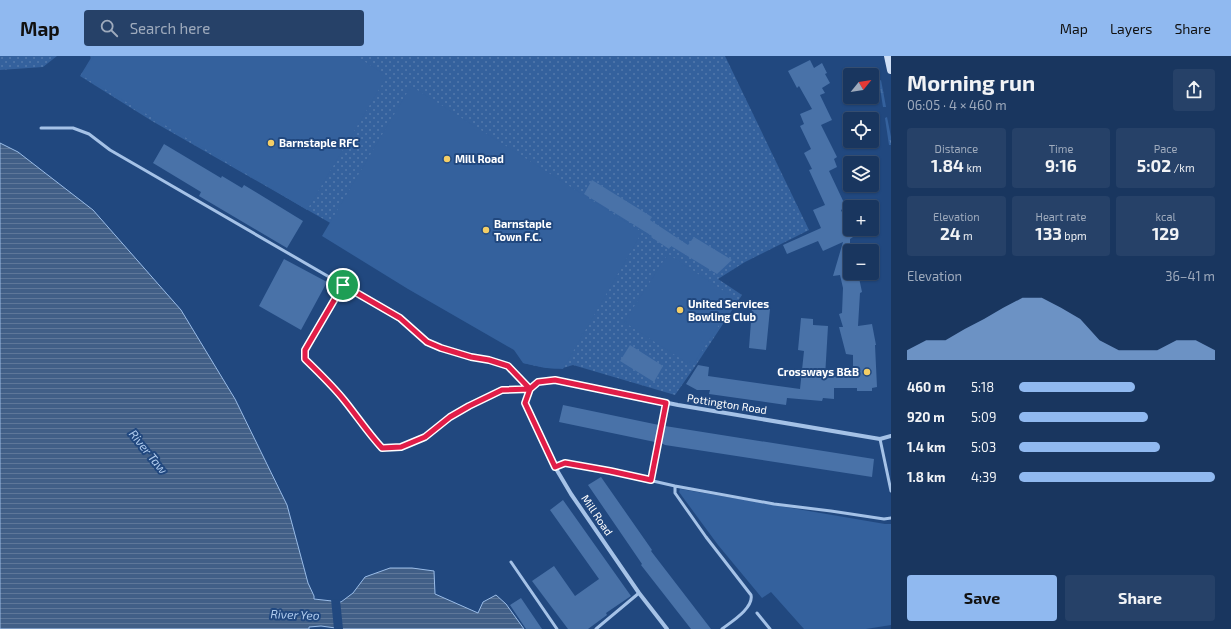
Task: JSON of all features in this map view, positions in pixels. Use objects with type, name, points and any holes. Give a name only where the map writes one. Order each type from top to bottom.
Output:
[{"type":"main road","points":[[888,56],[891,70]]},
{"type":"street","name":"Pottington Road","points":[[530,389],[538,382],[555,380],[666,403],[880,439],[891,436]]},
{"type":"street","name":"Mill Road","points":[[530,389],[525,403],[555,467],[571,494],[639,593],[667,629]]},
{"type":"lane","points":[[41,128],[73,128],[89,134],[110,150],[400,318],[427,342],[464,355],[489,360],[508,366],[530,389]]},
{"type":"lane","points":[[343,285],[305,350],[305,359],[344,400],[367,432],[382,448],[401,447],[425,437],[450,417],[502,390],[530,389]]},
{"type":"lane","points":[[651,480],[666,403]]},
{"type":"lane","points":[[880,439],[891,491]]},
{"type":"lane","points":[[555,467],[565,463],[610,471],[675,486],[774,504],[884,519],[891,518]]},
{"type":"lane","points":[[675,486],[675,493],[752,598],[751,603],[746,609],[722,629]]},
{"type":"lane","points":[[511,562],[557,629]]},
{"type":"lane","points":[[596,629],[639,593]]},
{"type":"lane","points":[[757,613],[770,629]]},
{"type":"green space","points":[[0,56],[57,56],[43,67],[0,70]]},
{"type":"green space","points":[[90,56],[725,56],[809,230],[745,262],[718,279],[742,295],[675,395],[573,365],[554,368],[523,363],[523,346],[346,232],[152,121],[80,76],[91,58]]},
{"type":"green space","name":"Barnstaple RFC","points":[[94,56],[356,56],[387,76],[307,210],[81,75]]},
{"type":"green space","points":[[881,80],[886,107],[883,107],[879,81]]},
{"type":"green space","name":"Mill Road","points":[[411,86],[642,232],[563,369],[547,368],[523,363],[514,350],[408,289],[322,236]]},
{"type":"green space","points":[[887,117],[891,145],[889,145],[885,118]]},
{"type":"green space","name":"United Services Bowling Club","points":[[668,254],[736,299],[692,366],[624,322]]},
{"type":"green space","points":[[680,489],[891,524],[891,625],[866,629],[804,629],[771,592],[762,598],[718,545],[679,492]]},
{"type":"water","points":[[0,143],[18,152],[93,210],[181,310],[235,399],[287,505],[308,583],[314,599],[341,602],[353,593],[365,577],[390,568],[412,568],[434,571],[435,594],[478,613],[483,602],[496,595],[506,604],[524,629],[343,629],[321,626],[309,627],[309,629],[0,629]]},
{"type":"pier","points":[[331,599],[340,600],[343,629],[334,629]]},
{"type":"building","points":[[810,60],[814,68],[822,63],[827,73],[825,74],[830,83],[822,88],[825,93],[820,95],[832,120],[821,125],[837,157],[834,159],[837,167],[829,171],[843,201],[843,209],[841,210],[843,214],[843,236],[853,237],[850,239],[850,244],[843,244],[843,280],[859,280],[862,292],[860,293],[858,326],[872,324],[876,345],[877,387],[872,388],[872,391],[857,391],[857,388],[834,388],[834,399],[823,398],[822,401],[787,398],[786,405],[709,394],[710,390],[697,390],[686,384],[698,365],[709,367],[708,376],[800,389],[804,351],[798,350],[801,318],[813,319],[813,325],[828,326],[825,377],[853,376],[853,355],[846,354],[839,327],[843,327],[839,314],[842,313],[843,288],[840,275],[833,276],[843,242],[823,251],[818,241],[787,254],[783,245],[821,228],[813,210],[825,205],[809,170],[812,169],[804,153],[811,149],[800,126],[804,124],[800,114],[812,109],[799,86],[797,88],[788,71]]},
{"type":"building","points":[[164,144],[221,178],[222,176],[242,188],[244,185],[303,221],[287,248],[199,196],[201,192],[153,163]]},
{"type":"building","points":[[592,180],[652,217],[650,220],[688,245],[694,237],[732,260],[717,274],[671,246],[669,249],[651,237],[652,236],[584,194]]},
{"type":"building","points":[[284,259],[327,282],[301,330],[259,306]]},
{"type":"building","points":[[752,308],[770,309],[766,350],[749,348]]},
{"type":"building","points":[[630,345],[663,366],[654,382],[620,361]]},
{"type":"building","points":[[563,405],[659,425],[655,442],[559,422]]},
{"type":"building","points":[[665,426],[874,459],[872,477],[665,445],[661,443]]},
{"type":"building","points":[[601,477],[652,550],[651,551],[711,629],[691,629],[641,565],[642,564],[588,485]]},
{"type":"building","points":[[563,500],[631,596],[606,613],[607,615],[588,629],[568,629],[532,581],[554,566],[575,596],[599,579],[550,510]]},
{"type":"building","points":[[521,598],[542,629],[526,629],[510,605]]},
{"type":"place","name":"Barnstaple RFC","points":[[271,143]]},
{"type":"place","name":"Mill Road","points":[[447,159]]},
{"type":"place","name":"Barnstaple Town F.C.","points":[[486,230]]},
{"type":"place","name":"United Services Bowling Club","points":[[680,310]]},
{"type":"place","name":"Crossways B&B","points":[[867,372]]},
{"type":"route","points":[[343,285],[305,350],[305,359],[344,400],[367,432],[382,448],[388,449],[401,447],[425,437],[450,417],[502,390],[530,389],[525,403],[555,467],[565,463],[651,480],[666,403],[555,380],[538,382],[530,389],[508,366],[489,360],[471,357],[427,342],[400,318],[343,285]]},
{"type":"water label","name":"River Taw","points":[[148,452]]},
{"type":"water label","name":"River Yeo","points":[[295,615]]}]
